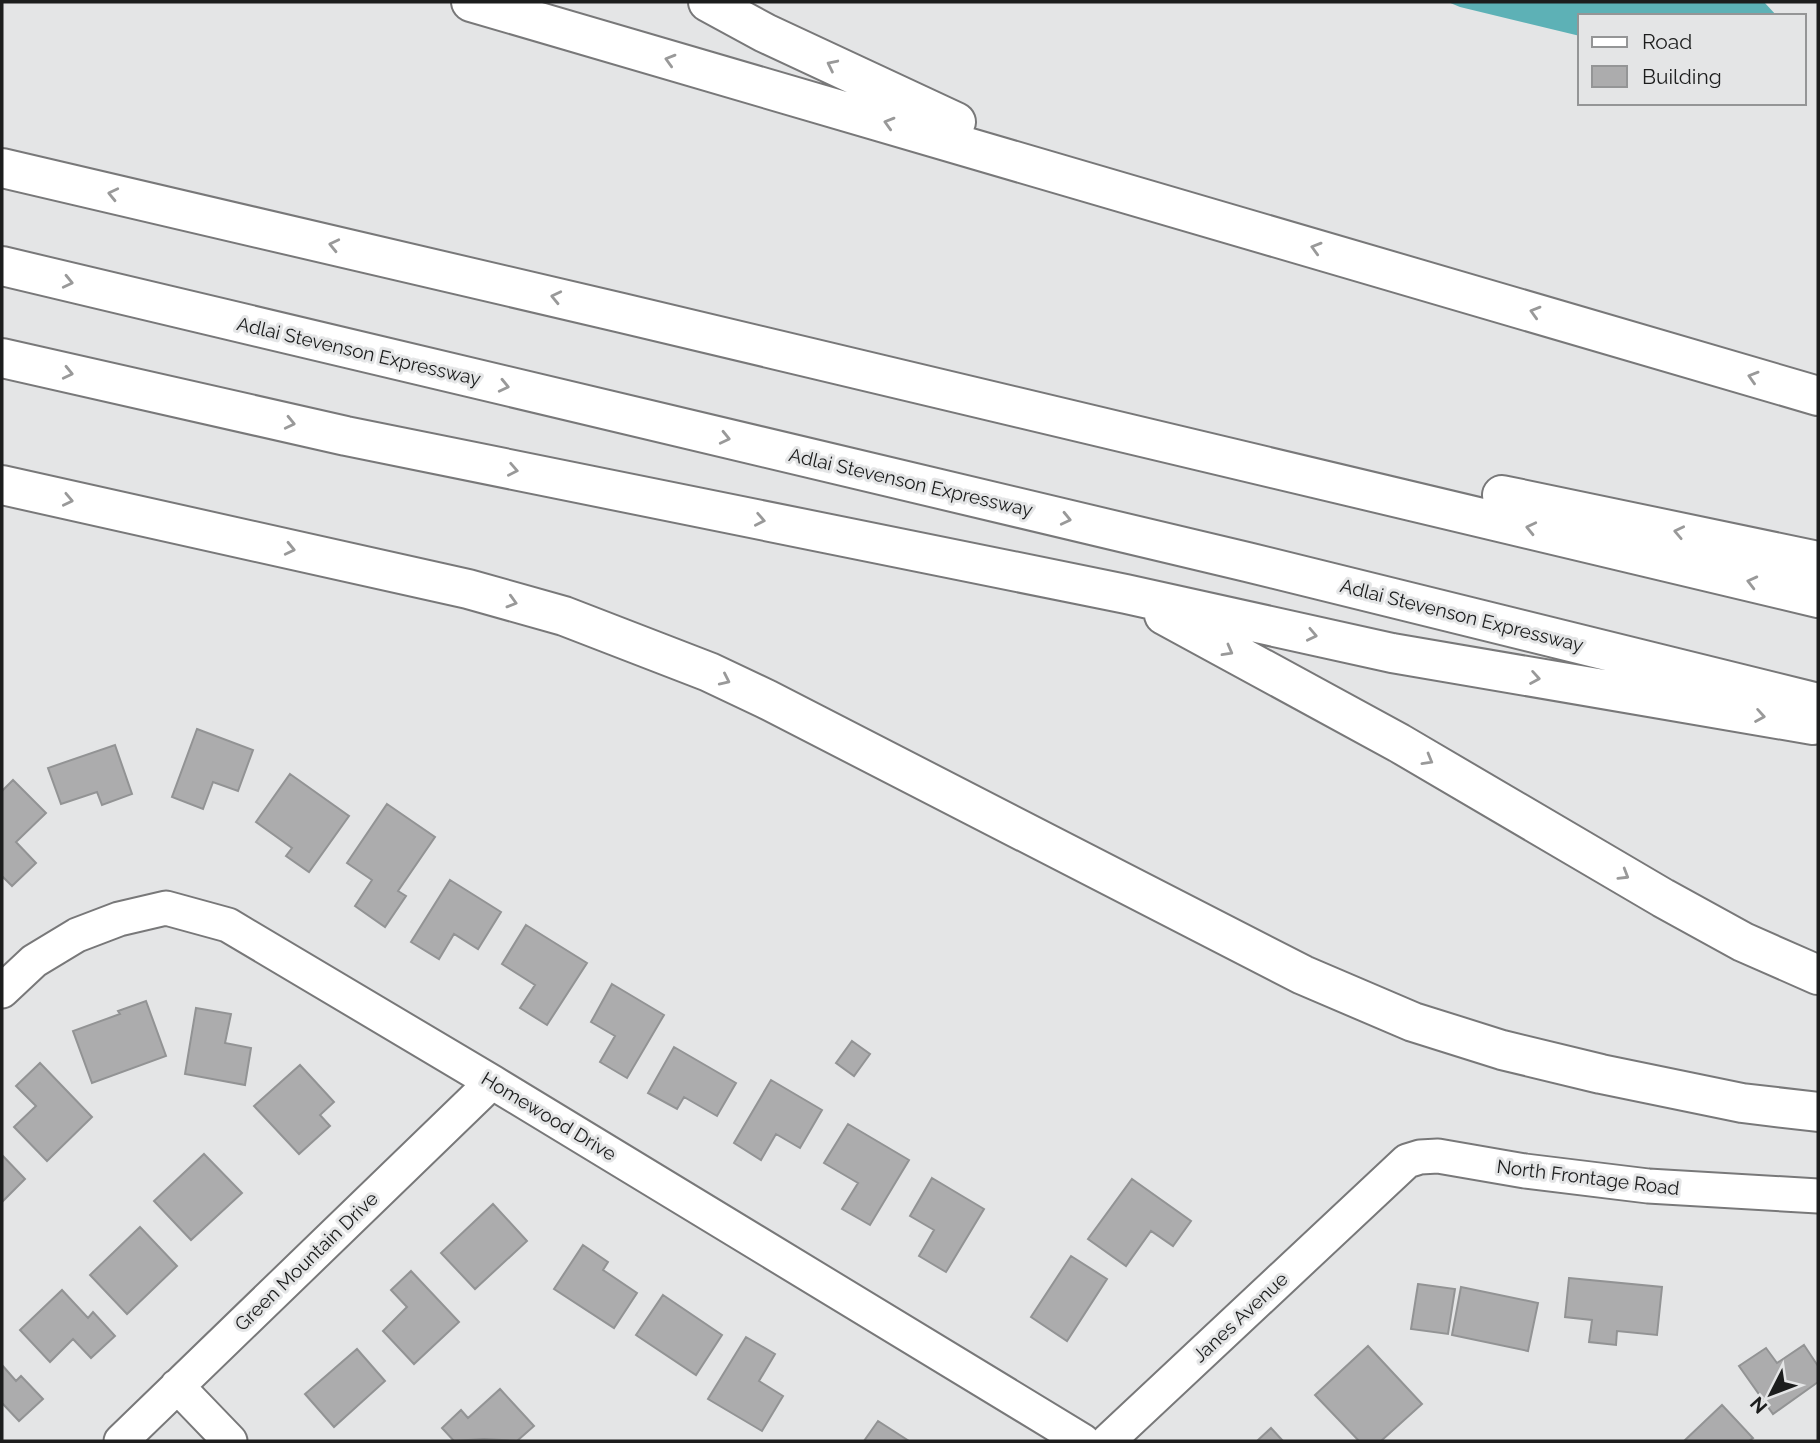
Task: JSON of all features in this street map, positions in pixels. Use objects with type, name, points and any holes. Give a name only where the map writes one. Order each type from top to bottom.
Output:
[{"type":"highway","points":[[471,2],[1818,396]]},
{"type":"highway","points":[[708,2],[881,89],[1095,183]]},
{"type":"highway","points":[[2,168],[1818,598]]},
{"type":"highway","name":"Adlai Stevenson Expressway","points":[[2,266],[1260,565],[1818,703]]},
{"type":"highway","points":[[622,313],[1818,561]]},
{"type":"highway","points":[[2,358],[346,436],[1126,594],[1392,653],[1818,726]]},
{"type":"highway","points":[[2,485],[468,589],[564,616],[709,672],[1303,975],[1413,1022],[1502,1050],[1601,1074],[1742,1103],[1818,1112]]},
{"type":"highway","points":[[1126,594],[1399,743],[1663,898],[1743,942],[1818,975]]},
{"type":"street","name":"Homewood Drive","points":[[2,991],[34,961],[77,935],[119,919],[166,908],[228,925],[1083,1441]]},
{"type":"street","name":"Green Mountain Drive","points":[[121,1441],[492,1082]]},
{"type":"street","name":"North Frontage Road","points":[[1371,1192],[1407,1161],[1438,1156],[1525,1171],[1647,1186],[1818,1196]]},
{"type":"street","name":"Janes Avenue","points":[[1108,1441],[1371,1192]]},
{"type":"street","points":[[177,1386],[230,1441]]},
{"type":"water","points":[[1448,2],[1764,2],[1775,14],[1578,14],[1578,36]]},
{"type":"building","points":[[197,729],[253,750],[238,791],[213,782],[203,809],[172,797]]},
{"type":"building","points":[[115,745],[132,794],[102,805],[97,792],[61,804],[48,768]]},
{"type":"building","points":[[290,774],[349,816],[309,872],[286,856],[292,848],[256,822]]},
{"type":"building","points":[[13,780],[46,813],[16,842],[36,863],[12,886],[2,876],[2,791]]},
{"type":"building","points":[[387,804],[435,837],[398,891],[406,896],[385,927],[355,906],[372,880],[347,863]]},
{"type":"building","points":[[450,880],[501,912],[478,949],[454,934],[439,959],[411,942]]},
{"type":"building","points":[[526,925],[587,963],[547,1025],[520,1008],[535,985],[502,964]]},
{"type":"building","points":[[612,984],[664,1015],[627,1078],[600,1062],[615,1036],[591,1022]]},
{"type":"building","points":[[146,1001],[166,1056],[92,1083],[73,1031],[120,1014],[118,1011]]},
{"type":"building","points":[[196,1008],[231,1014],[225,1043],[251,1048],[245,1085],[185,1074]]},
{"type":"building","points":[[852,1041],[870,1054],[854,1076],[836,1063]]},
{"type":"building","points":[[674,1047],[736,1083],[717,1116],[684,1097],[677,1109],[648,1093]]},
{"type":"building","points":[[40,1063],[92,1117],[47,1161],[14,1127],[36,1106],[16,1086]]},
{"type":"building","points":[[300,1065],[334,1102],[320,1115],[330,1126],[299,1154],[254,1106]]},
{"type":"building","points":[[771,1080],[822,1110],[800,1148],[776,1134],[761,1160],[734,1143]]},
{"type":"building","points":[[848,1124],[909,1160],[870,1225],[842,1209],[858,1183],[824,1163]]},
{"type":"building","points":[[204,1154],[242,1193],[191,1240],[154,1201]]},
{"type":"building","points":[[2,1155],[25,1179],[2,1202]]},
{"type":"building","points":[[932,1178],[984,1209],[946,1272],[919,1256],[934,1230],[910,1216]]},
{"type":"building","points":[[1132,1179],[1191,1221],[1173,1246],[1151,1231],[1126,1266],[1088,1239]]},
{"type":"building","points":[[493,1204],[527,1241],[475,1289],[441,1253]]},
{"type":"building","points":[[140,1227],[177,1266],[127,1314],[90,1275]]},
{"type":"building","points":[[583,1245],[608,1262],[603,1270],[637,1293],[614,1328],[554,1289]]},
{"type":"building","points":[[1071,1256],[1107,1279],[1067,1341],[1031,1317]]},
{"type":"building","points":[[411,1271],[459,1322],[414,1364],[383,1331],[407,1307],[391,1290]]},
{"type":"building","points":[[1569,1278],[1662,1287],[1657,1335],[1617,1331],[1616,1345],[1589,1342],[1592,1320],[1565,1317]]},
{"type":"building","points":[[1418,1284],[1455,1289],[1448,1334],[1411,1329]]},
{"type":"building","points":[[1461,1287],[1538,1303],[1528,1351],[1452,1335]]},
{"type":"building","points":[[62,1290],[88,1318],[93,1312],[115,1336],[91,1358],[73,1339],[50,1362],[20,1330]]},
{"type":"building","points":[[663,1295],[722,1335],[696,1375],[636,1335]]},
{"type":"building","points":[[746,1337],[775,1354],[759,1381],[783,1396],[762,1431],[708,1399]]},
{"type":"building","points":[[1804,1345],[1818,1366],[1818,1382],[1773,1414],[1739,1366],[1766,1348],[1777,1363]]},
{"type":"building","points":[[1368,1346],[1422,1404],[1381,1441],[1359,1441],[1315,1395]]},
{"type":"building","points":[[357,1349],[385,1381],[334,1427],[305,1394]]},
{"type":"building","points":[[2,1365],[16,1381],[21,1376],[43,1399],[19,1421],[2,1403]]},
{"type":"building","points":[[500,1389],[534,1426],[517,1441],[454,1441],[442,1428],[461,1410],[468,1418]]},
{"type":"building","points":[[1722,1405],[1753,1438],[1749,1441],[1684,1441]]},
{"type":"building","points":[[878,1421],[909,1441],[864,1441]]},
{"type":"building","points":[[1271,1428],[1283,1441],[1257,1441]]}]
